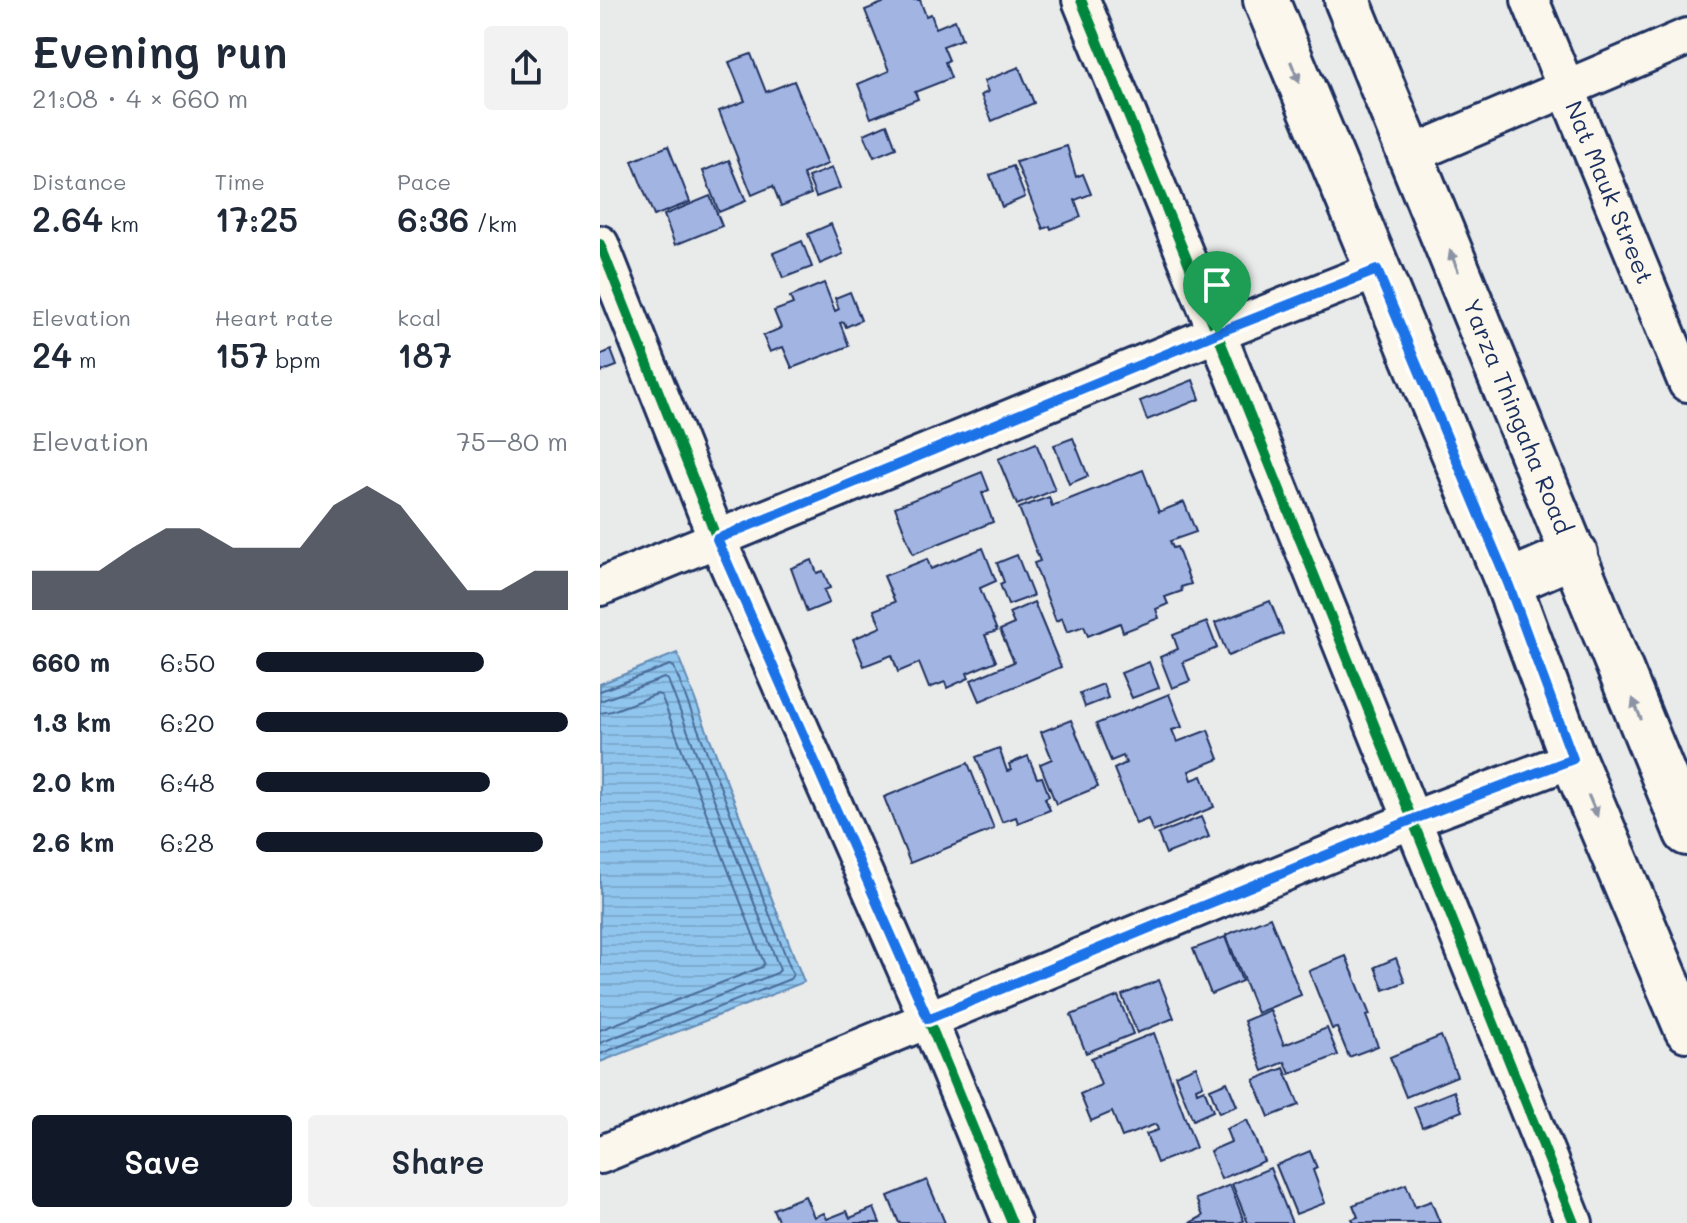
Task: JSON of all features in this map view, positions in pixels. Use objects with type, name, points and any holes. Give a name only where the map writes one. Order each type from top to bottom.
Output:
[{"type":"main road","points":[[1266,0],[1508,583],[1573,759],[1687,1029]]},
{"type":"main road","name":"Yarza Thingaha Road","points":[[1347,0],[1687,833]]},
{"type":"main road","points":[[1508,583],[1575,554]]},
{"type":"street","points":[[1081,0],[1414,819],[1574,1223]]},
{"type":"street","name":"Nat Mauk Street","points":[[1530,0],[1687,383]]},
{"type":"street","points":[[1410,155],[1687,37]]},
{"type":"street","points":[[600,244],[717,539],[928,1019],[1012,1223]]},
{"type":"street","points":[[600,587],[1377,270]]},
{"type":"street","points":[[600,1155],[1414,819],[1573,759]]},
{"type":"water","points":[[677,653],[804,982],[600,1062],[600,684]]},
{"type":"building","points":[[890,0],[920,0],[926,16],[931,14],[936,28],[955,20],[962,39],[943,46],[949,60],[945,62],[951,78],[915,92],[918,99],[871,118],[858,84],[889,71],[865,10]]},
{"type":"building","points":[[751,54],[766,92],[794,81],[828,164],[803,174],[811,194],[781,206],[773,186],[752,195],[719,111],[745,101],[729,62]]},
{"type":"building","points":[[1019,67],[1034,103],[992,121],[981,95],[988,92],[984,81]]},
{"type":"building","points":[[887,124],[896,148],[874,157],[864,134]]},
{"type":"building","points":[[668,146],[690,202],[654,216],[632,161]]},
{"type":"building","points":[[1067,146],[1076,177],[1083,174],[1091,194],[1075,200],[1081,217],[1051,229],[1050,226],[1043,229],[1016,162]]},
{"type":"building","points":[[729,160],[746,201],[719,212],[703,171]]},
{"type":"building","points":[[1013,166],[1025,197],[1002,207],[990,175]]},
{"type":"building","points":[[832,168],[840,188],[816,197],[808,177]]},
{"type":"building","points":[[710,196],[722,226],[675,245],[664,215]]},
{"type":"building","points":[[831,224],[843,254],[820,264],[808,234]]},
{"type":"building","points":[[802,241],[812,267],[783,278],[773,253]]},
{"type":"building","points":[[824,283],[835,311],[839,309],[835,298],[850,292],[861,320],[846,327],[844,322],[840,323],[849,346],[792,368],[783,347],[770,352],[763,336],[781,328],[774,311],[793,304],[790,297]]},
{"type":"building","points":[[611,350],[617,366],[601,372],[600,355]]},
{"type":"building","points":[[1193,380],[1200,399],[1147,420],[1140,401]]},
{"type":"building","points":[[1073,438],[1088,476],[1069,484],[1054,445]]},
{"type":"building","points":[[1036,443],[1055,490],[1017,505],[998,459]]},
{"type":"building","points":[[1143,470],[1159,512],[1184,502],[1196,532],[1170,541],[1173,548],[1177,547],[1191,584],[1165,597],[1168,604],[1156,609],[1159,618],[1123,632],[1120,623],[1088,636],[1084,626],[1067,632],[1062,618],[1056,621],[1034,563],[1040,561],[1019,508],[1049,497],[1052,506]]},
{"type":"building","points":[[982,472],[989,490],[982,493],[993,522],[913,554],[895,507]]},
{"type":"building","points":[[983,548],[996,581],[980,588],[997,631],[985,635],[996,661],[967,673],[969,678],[947,688],[945,682],[929,688],[919,663],[898,672],[892,655],[864,666],[853,639],[881,627],[874,610],[895,602],[884,576],[927,559],[931,569]]},
{"type":"building","points":[[1017,555],[1033,596],[1008,605],[1000,584],[1004,582],[997,563]]},
{"type":"building","points":[[812,560],[817,573],[823,571],[830,588],[824,590],[829,603],[807,612],[791,568]]},
{"type":"building","points":[[1270,601],[1283,634],[1228,656],[1215,623]]},
{"type":"building","points":[[1034,602],[1061,667],[980,701],[971,680],[1014,662],[1000,630],[1014,624],[1009,613]]},
{"type":"building","points":[[1207,622],[1217,648],[1183,662],[1190,681],[1172,688],[1160,657],[1178,649],[1173,635]]},
{"type":"building","points":[[1149,662],[1159,688],[1132,698],[1121,673]]},
{"type":"building","points":[[1103,684],[1108,698],[1085,707],[1080,693]]},
{"type":"building","points":[[1169,694],[1182,727],[1172,730],[1177,742],[1208,730],[1219,759],[1189,771],[1192,780],[1202,776],[1214,807],[1153,832],[1148,819],[1136,824],[1114,769],[1126,763],[1123,756],[1111,761],[1096,724]]},
{"type":"building","points":[[1071,720],[1098,787],[1056,804],[1040,764],[1052,759],[1041,732]]},
{"type":"building","points":[[999,748],[1007,771],[1011,770],[1009,764],[1028,756],[1037,778],[1042,777],[1050,810],[1018,823],[1016,817],[1002,822],[976,757]]},
{"type":"building","points":[[968,763],[994,829],[910,863],[884,797]]},
{"type":"building","points":[[1201,817],[1209,837],[1166,854],[1158,834]]},
{"type":"building","points":[[1270,917],[1301,995],[1257,1013],[1226,935]]},
{"type":"building","points":[[1225,937],[1242,981],[1211,994],[1193,949]]},
{"type":"building","points":[[1346,956],[1370,1015],[1366,1016],[1378,1046],[1349,1057],[1337,1028],[1332,1029],[1309,971]]},
{"type":"building","points":[[1396,958],[1405,982],[1384,990],[1375,967]]},
{"type":"building","points":[[1159,980],[1174,1018],[1137,1033],[1122,995]]},
{"type":"building","points":[[1118,996],[1133,1034],[1086,1053],[1071,1015]]},
{"type":"building","points":[[1270,1010],[1284,1045],[1327,1028],[1338,1055],[1290,1074],[1285,1062],[1263,1071],[1244,1021]]},
{"type":"building","points":[[1154,1033],[1196,1148],[1157,1163],[1146,1134],[1158,1130],[1156,1124],[1122,1137],[1112,1112],[1091,1121],[1080,1094],[1101,1085],[1091,1058]]},
{"type":"building","points":[[1441,1036],[1457,1076],[1406,1097],[1390,1057]]},
{"type":"building","points":[[1196,1066],[1203,1085],[1196,1088],[1197,1092],[1204,1089],[1213,1111],[1193,1120],[1175,1075]]},
{"type":"building","points":[[1284,1068],[1299,1105],[1269,1117],[1254,1080]]},
{"type":"building","points":[[1227,1082],[1237,1106],[1219,1113],[1210,1089]]},
{"type":"building","points":[[1454,1091],[1462,1111],[1422,1127],[1414,1107]]},
{"type":"building","points":[[1247,1120],[1264,1161],[1221,1179],[1210,1151],[1231,1142],[1226,1129]]},
{"type":"building","points":[[1310,1151],[1325,1203],[1296,1214],[1276,1165]]},
{"type":"building","points":[[1270,1168],[1292,1223],[1248,1223],[1232,1184]]},
{"type":"building","points":[[927,1180],[945,1223],[899,1223],[888,1196]]},
{"type":"building","points":[[1406,1184],[1415,1207],[1431,1201],[1440,1223],[1354,1223],[1352,1219],[1358,1217],[1353,1205]]},
{"type":"building","points":[[1230,1185],[1244,1221],[1190,1223],[1203,1216],[1196,1199]]},
{"type":"building","points":[[805,1196],[814,1217],[824,1213],[827,1219],[847,1211],[850,1218],[874,1208],[880,1223],[779,1223],[773,1209]]},
{"type":"cycle path","points":[[1081,0],[1574,1223]]},
{"type":"cycle path","points":[[600,244],[717,539],[928,1019],[1012,1223]]},
{"type":"route","points":[[1377,270],[1508,583],[1573,759],[1414,819],[928,1019],[717,539],[1217,333],[1377,270]]}]
